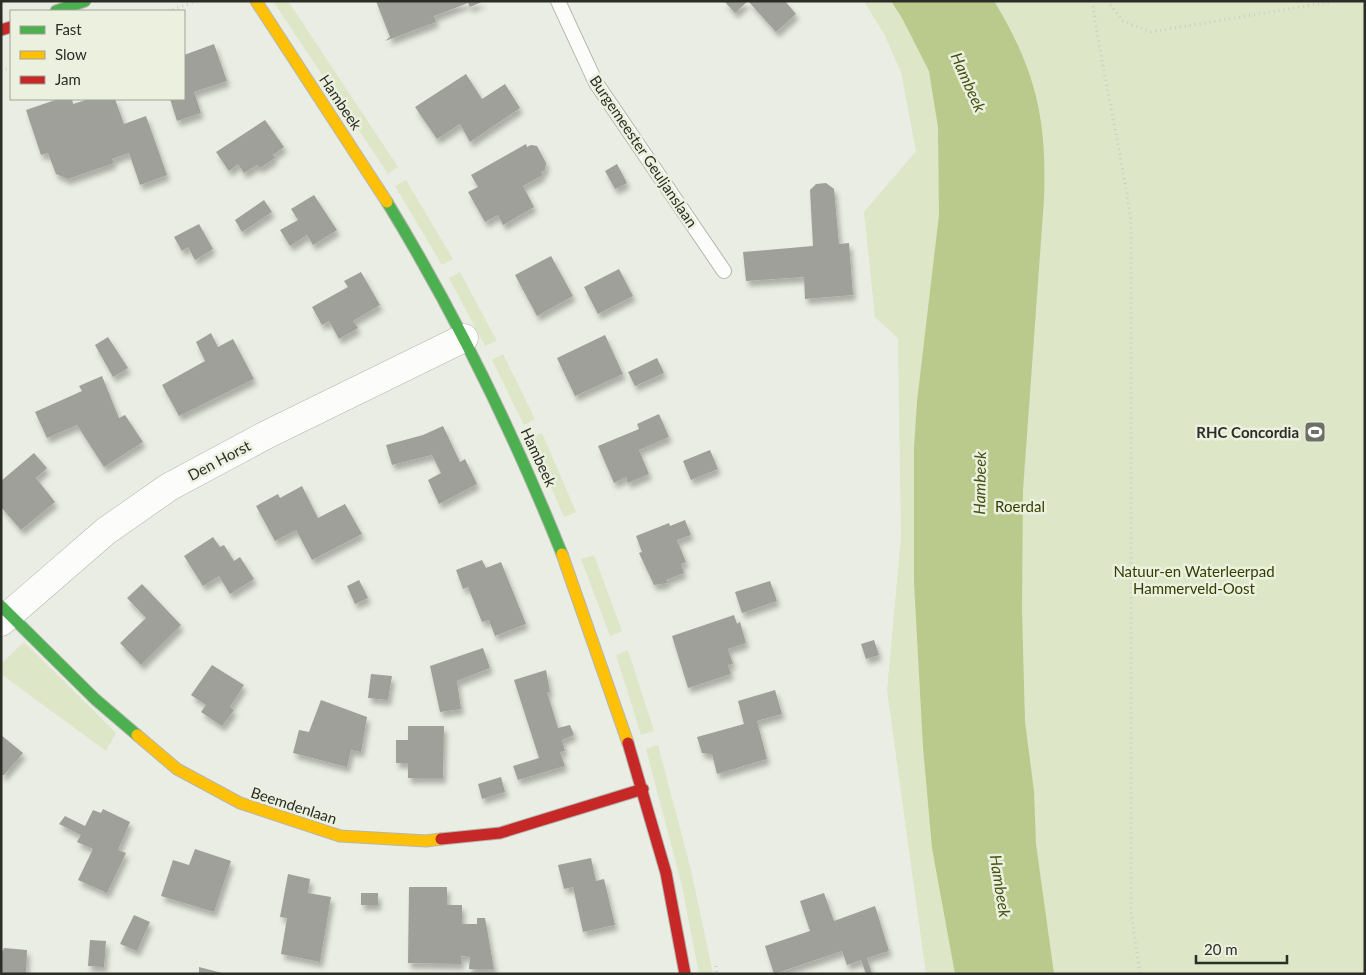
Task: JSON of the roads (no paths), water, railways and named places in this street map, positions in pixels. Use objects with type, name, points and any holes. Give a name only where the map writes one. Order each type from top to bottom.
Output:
[{"type":"street","points":[[59,10],[85,1]]},
{"type":"street","name":"Hambeek","points":[[256,1],[363,161],[443,297],[500,409],[548,514],[592,627],[643,789],[666,875],[685,974]]},
{"type":"street","name":"Den Horst","points":[[4,614],[106,531],[169,487],[266,435],[464,338]]},
{"type":"street","name":"Beemdenlaan","points":[[4,614],[95,700],[177,769],[240,803],[340,836],[426,841],[500,833],[643,789]]},
{"type":"lane","name":"Burgemeester Geuljanslaan","points":[[558,1],[596,83],[724,271]]},
{"type":"water","points":[[891,1],[994,1],[1020,50],[1036,96],[1041,119],[1044,199],[1023,490],[1022,610],[1025,722],[1034,791],[1036,844],[1054,974],[955,974],[932,848],[923,747],[914,582],[914,448],[917,402],[939,215],[938,127],[929,71],[902,18]]},
{"type":"place","name":"RHC Concordia","points":[[1315,432]]},
{"type":"park label","name":"Roerdal","points":[[1020,506]]},
{"type":"park label","name":"Natuur-en Waterleerpad Hammerveld-Oost","points":[[1194,580]]}]
